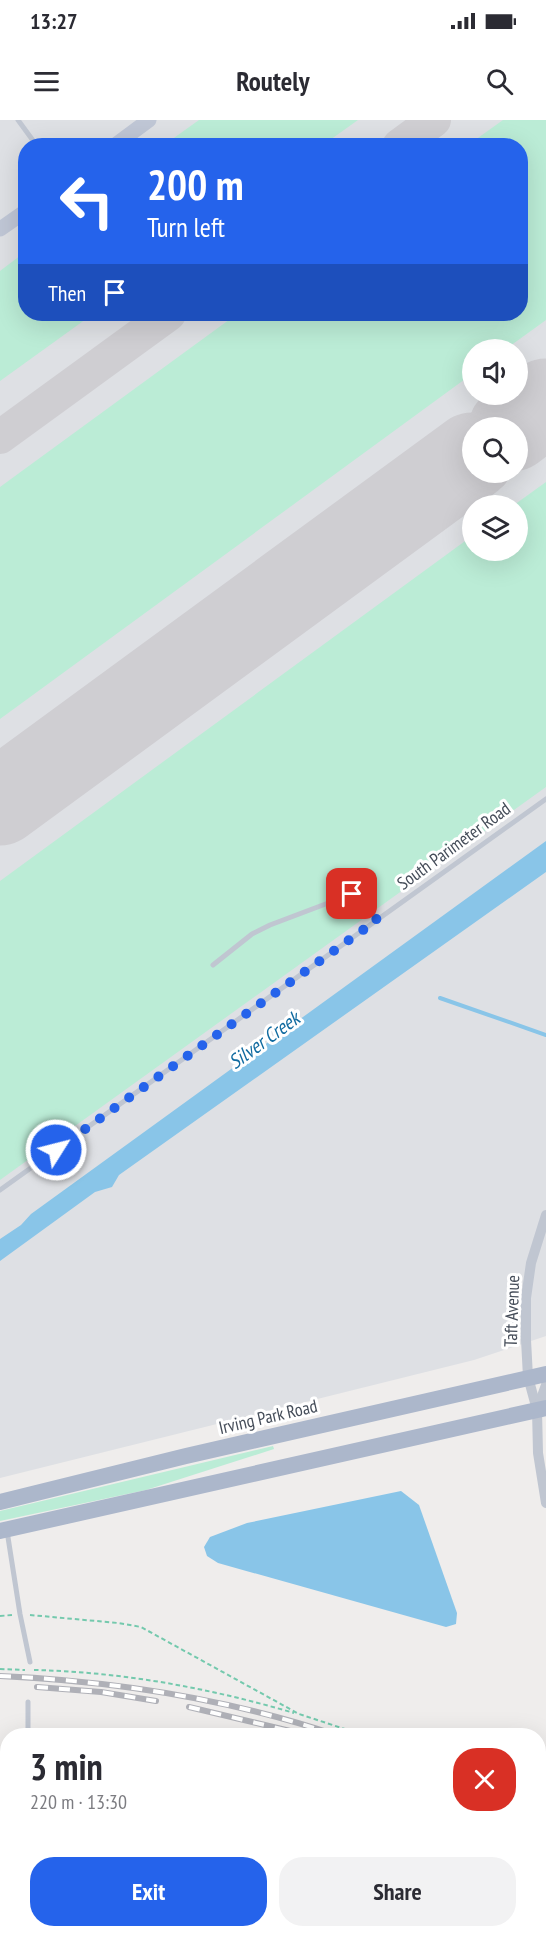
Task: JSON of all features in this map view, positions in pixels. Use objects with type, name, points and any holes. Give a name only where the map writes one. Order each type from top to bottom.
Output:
[{"type":"main road","name":"Irving Park Road","points":[[0,1502],[186,1456],[546,1374]]},
{"type":"main road","points":[[3,1530],[541,1409]]},
{"type":"street","points":[[125,138],[149,120]]},
{"type":"street","points":[[0,229],[18,216]]},
{"type":"street","name":"Taft Avenue","points":[[541,1409],[528,1377],[526,1298],[531,1263],[546,1215]]},
{"type":"street","name":"Taft Avenue","points":[[546,1385],[541,1409],[538,1453],[546,1503]]},
{"type":"lane","points":[[18,120],[31,138]]},
{"type":"lane","name":"South Parimeter Road","points":[[0,1190],[546,799]]},
{"type":"lane","points":[[213,965],[252,934],[352,894],[362,899],[377,920]]},
{"type":"lane","points":[[3,1530],[30,1662]]},
{"type":"lane","points":[[28,1702],[28,1728]]},
{"type":"path","points":[[20,1614],[117,1623],[141,1628],[300,1714]]},
{"type":"path","points":[[0,1669],[82,1671],[139,1678],[212,1691],[300,1714],[342,1728]]},
{"type":"shaded area","points":[[0,120],[546,120],[546,1336],[474,1360],[0,1478]]},
{"type":"green space","points":[[199,120],[358,120],[333,138],[174,138]]},
{"type":"green space","points":[[503,120],[546,120],[546,320],[520,339],[462,339],[462,381],[0,719],[0,487],[227,321],[528,321],[528,138],[478,138]]},
{"type":"green space","points":[[18,257],[18,321],[83,321],[0,381],[0,271]]},
{"type":"green space","points":[[546,482],[546,787],[0,1180],[0,881],[462,543],[462,561],[528,561],[528,495]]},
{"type":"green space","points":[[273,1446],[274,1449],[146,1490],[0,1521],[0,1511]]},
{"type":"water","points":[[546,841],[546,872],[119,1175],[112,1187],[95,1192],[0,1261],[0,1239],[21,1225],[31,1214]]},
{"type":"water","points":[[401,1491],[419,1505],[457,1613],[456,1624],[446,1627],[218,1563],[207,1556],[204,1547],[210,1537],[247,1523]]},
{"type":"waterway","points":[[440,998],[546,1035]]},
{"type":"taxiway","points":[[410,138],[434,120]]},
{"type":"taxiway","points":[[0,437],[159,321]]},
{"type":"runway","points":[[526,417],[546,402]]},
{"type":"runway","points":[[0,802],[462,463]]},
{"type":"railway","points":[[0,1676],[129,1687],[214,1702],[314,1728]]},
{"type":"railway","points":[[37,1687],[101,1692],[156,1701]]},
{"type":"railway","points":[[189,1707],[277,1728]]},
{"type":"route","points":[[56,1150],[377,920],[362,899],[352,894]]},
{"type":"water label","name":"Silver Creek","points":[[264,1040]]}]
